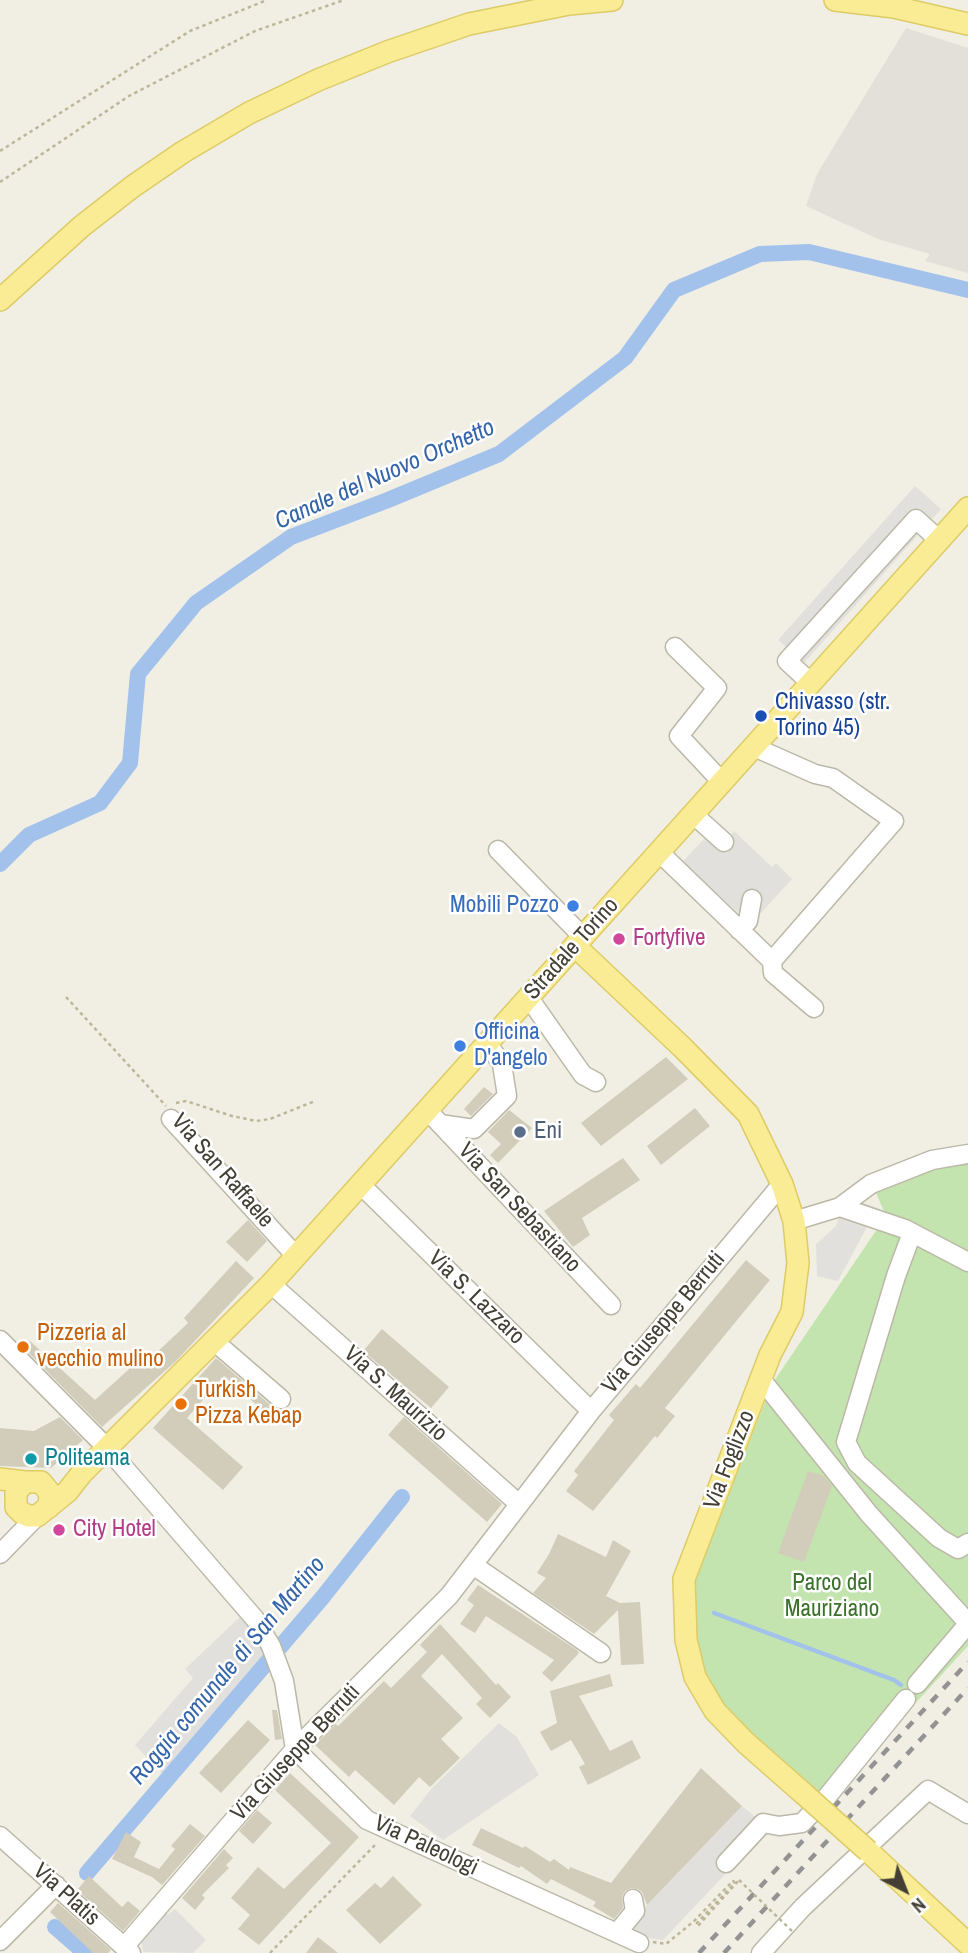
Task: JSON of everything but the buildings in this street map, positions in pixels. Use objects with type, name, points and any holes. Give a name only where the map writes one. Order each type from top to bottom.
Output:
[{"type":"main road","points":[[0,300],[82,226],[132,187],[183,152],[261,107],[352,66],[469,24],[569,4],[611,0]]},
{"type":"main road","points":[[835,0],[894,7],[968,23]]},
{"type":"main road","name":"Stradale Torino","points":[[43,1512],[67,1492],[82,1473],[215,1342],[361,1185],[434,1117],[487,1043],[968,508]]},
{"type":"main road","name":"Via Foglizzo","points":[[579,942],[748,1114],[782,1184],[794,1221],[798,1263],[792,1312],[770,1355],[684,1579],[686,1640],[695,1677],[715,1711],[746,1743],[869,1851],[968,1944]]},
{"type":"main road","points":[[20,1489],[82,1473]]},
{"type":"main road","points":[[0,1479],[20,1489],[50,1493],[43,1512],[29,1516],[16,1507],[20,1489]]},
{"type":"street","points":[[811,683],[787,661],[916,519],[939,540]]},
{"type":"street","points":[[675,647],[716,688],[679,736],[722,782]]},
{"type":"street","points":[[754,747],[815,774],[833,778],[894,821],[772,961]]},
{"type":"street","points":[[693,814],[724,842]]},
{"type":"street","points":[[498,850],[579,942]]},
{"type":"street","points":[[659,852],[772,961],[773,973],[814,1008]]},
{"type":"street","points":[[739,930],[748,921],[752,899]]},
{"type":"street","points":[[528,998],[583,1075],[596,1082]]},
{"type":"street","points":[[434,1117],[474,1129],[507,1096],[502,1064],[487,1043]]},
{"type":"street","name":"Via San Raffaele","points":[[170,1114],[296,1256]]},
{"type":"street","name":"Via San Sebastiano","points":[[434,1117],[611,1306]]},
{"type":"street","points":[[794,1221],[840,1207],[871,1184],[932,1160],[968,1154]]},
{"type":"street","name":"Via Giuseppe Berruti","points":[[127,1950],[295,1749],[449,1596],[590,1410],[782,1184]]},
{"type":"street","name":"Via S. Lazzaro","points":[[361,1185],[590,1410]]},
{"type":"street","points":[[840,1207],[912,1233],[968,1262]]},
{"type":"street","points":[[912,1233],[896,1276],[846,1442],[857,1463],[939,1538],[958,1549],[968,1543]]},
{"type":"street","name":"Via S. Maurizio","points":[[271,1284],[519,1504]]},
{"type":"street","points":[[0,1340],[108,1448],[255,1619],[271,1646],[284,1681],[295,1749]]},
{"type":"street","points":[[215,1342],[281,1399]]},
{"type":"street","points":[[726,1863],[763,1823],[779,1826],[802,1823],[826,1798],[968,1624],[869,1514],[761,1379]]},
{"type":"street","points":[[0,1554],[43,1512]]},
{"type":"street","points":[[473,1565],[601,1653]]},
{"type":"street","name":"Via Paleologi","points":[[295,1749],[367,1820],[639,1942]]},
{"type":"street","points":[[761,1953],[803,1907],[928,1790],[968,1814]]},
{"type":"street","name":"Via Platis","points":[[0,1836],[127,1950]]},
{"type":"street","points":[[0,1941],[56,1885]]},
{"type":"street","points":[[617,1933],[635,1911],[633,1899]]},
{"type":"path","points":[[0,150],[190,31],[267,0]]},
{"type":"path","points":[[0,182],[129,96],[255,31],[344,0]]},
{"type":"path","points":[[66,997],[170,1114]]},
{"type":"path","name":"Via San Raffaele","points":[[170,1114],[176,1103],[186,1101],[256,1121],[270,1119],[315,1101]]},
{"type":"path","points":[[270,1953],[389,1830]]},
{"type":"path","points":[[639,1942],[643,1939],[666,1944],[693,1922],[733,1881],[735,1883],[696,1924],[698,1926],[739,1880],[793,1932]]},
{"type":"shaded area","points":[[906,28],[968,48],[968,273],[925,261],[930,254],[878,239],[806,206],[817,174]]},
{"type":"shaded area","points":[[915,486],[941,509],[804,663],[778,640]]},
{"type":"shaded area","points":[[734,831],[772,867],[776,863],[792,879],[751,924],[682,862],[705,838],[717,849]]},
{"type":"shaded area","points":[[859,1201],[877,1208],[838,1281],[817,1276],[816,1244],[836,1226],[839,1217]]},
{"type":"shaded area","points":[[244,1613],[269,1653],[163,1775],[135,1745],[193,1678],[185,1669]]},
{"type":"shaded area","points":[[499,1723],[517,1737],[539,1775],[443,1840],[410,1816],[432,1788]]},
{"type":"shaded area","points":[[742,1806],[769,1828],[663,1940],[641,1937],[627,1929],[647,1905]]},
{"type":"shaded area","points":[[161,1908],[168,1915],[175,1909],[206,1940],[193,1953],[143,1952],[141,1935]]},
{"type":"green space","name":"Parco del Mauriziano","points":[[968,1161],[968,1646],[912,1707],[821,1797],[729,1720],[696,1662],[694,1584],[772,1384],[886,1216],[876,1193],[949,1163]]},
{"type":"waterway","name":"Canale del Nuovo Orchetto","points":[[0,864],[29,835],[100,803],[130,763],[138,674],[196,603],[291,537],[499,454],[625,358],[674,290],[760,254],[809,252],[968,290]]},
{"type":"waterway","name":"Roggia comunale di San Martino","points":[[87,1873],[322,1598],[402,1497]]},
{"type":"waterway","name":"Roggia comunale di San Martino","points":[[714,1613],[894,1680],[901,1685]]},
{"type":"waterway","name":"Roggia comunale di San Martino","points":[[55,1927],[85,1953]]},
{"type":"railway","points":[[699,1953],[968,1662]]},
{"type":"railway","points":[[724,1953],[968,1688]]},
{"type":"place","name":"Chivasso (str. Torino 45)","points":[[761,716]]},
{"type":"place","name":"Mobili Pozzo","points":[[573,906]]},
{"type":"place","name":"Fortyfive","points":[[619,939]]},
{"type":"place","name":"Officina D'angelo","points":[[460,1046]]},
{"type":"place","name":"Eni","points":[[520,1132]]},
{"type":"place","name":"Pizzeria al vecchio mulino","points":[[23,1347]]},
{"type":"place","name":"Turkish Pizza Kebap","points":[[181,1404]]},
{"type":"place","name":"Politeama","points":[[31,1459]]},
{"type":"place","name":"City Hotel","points":[[59,1530]]}]
